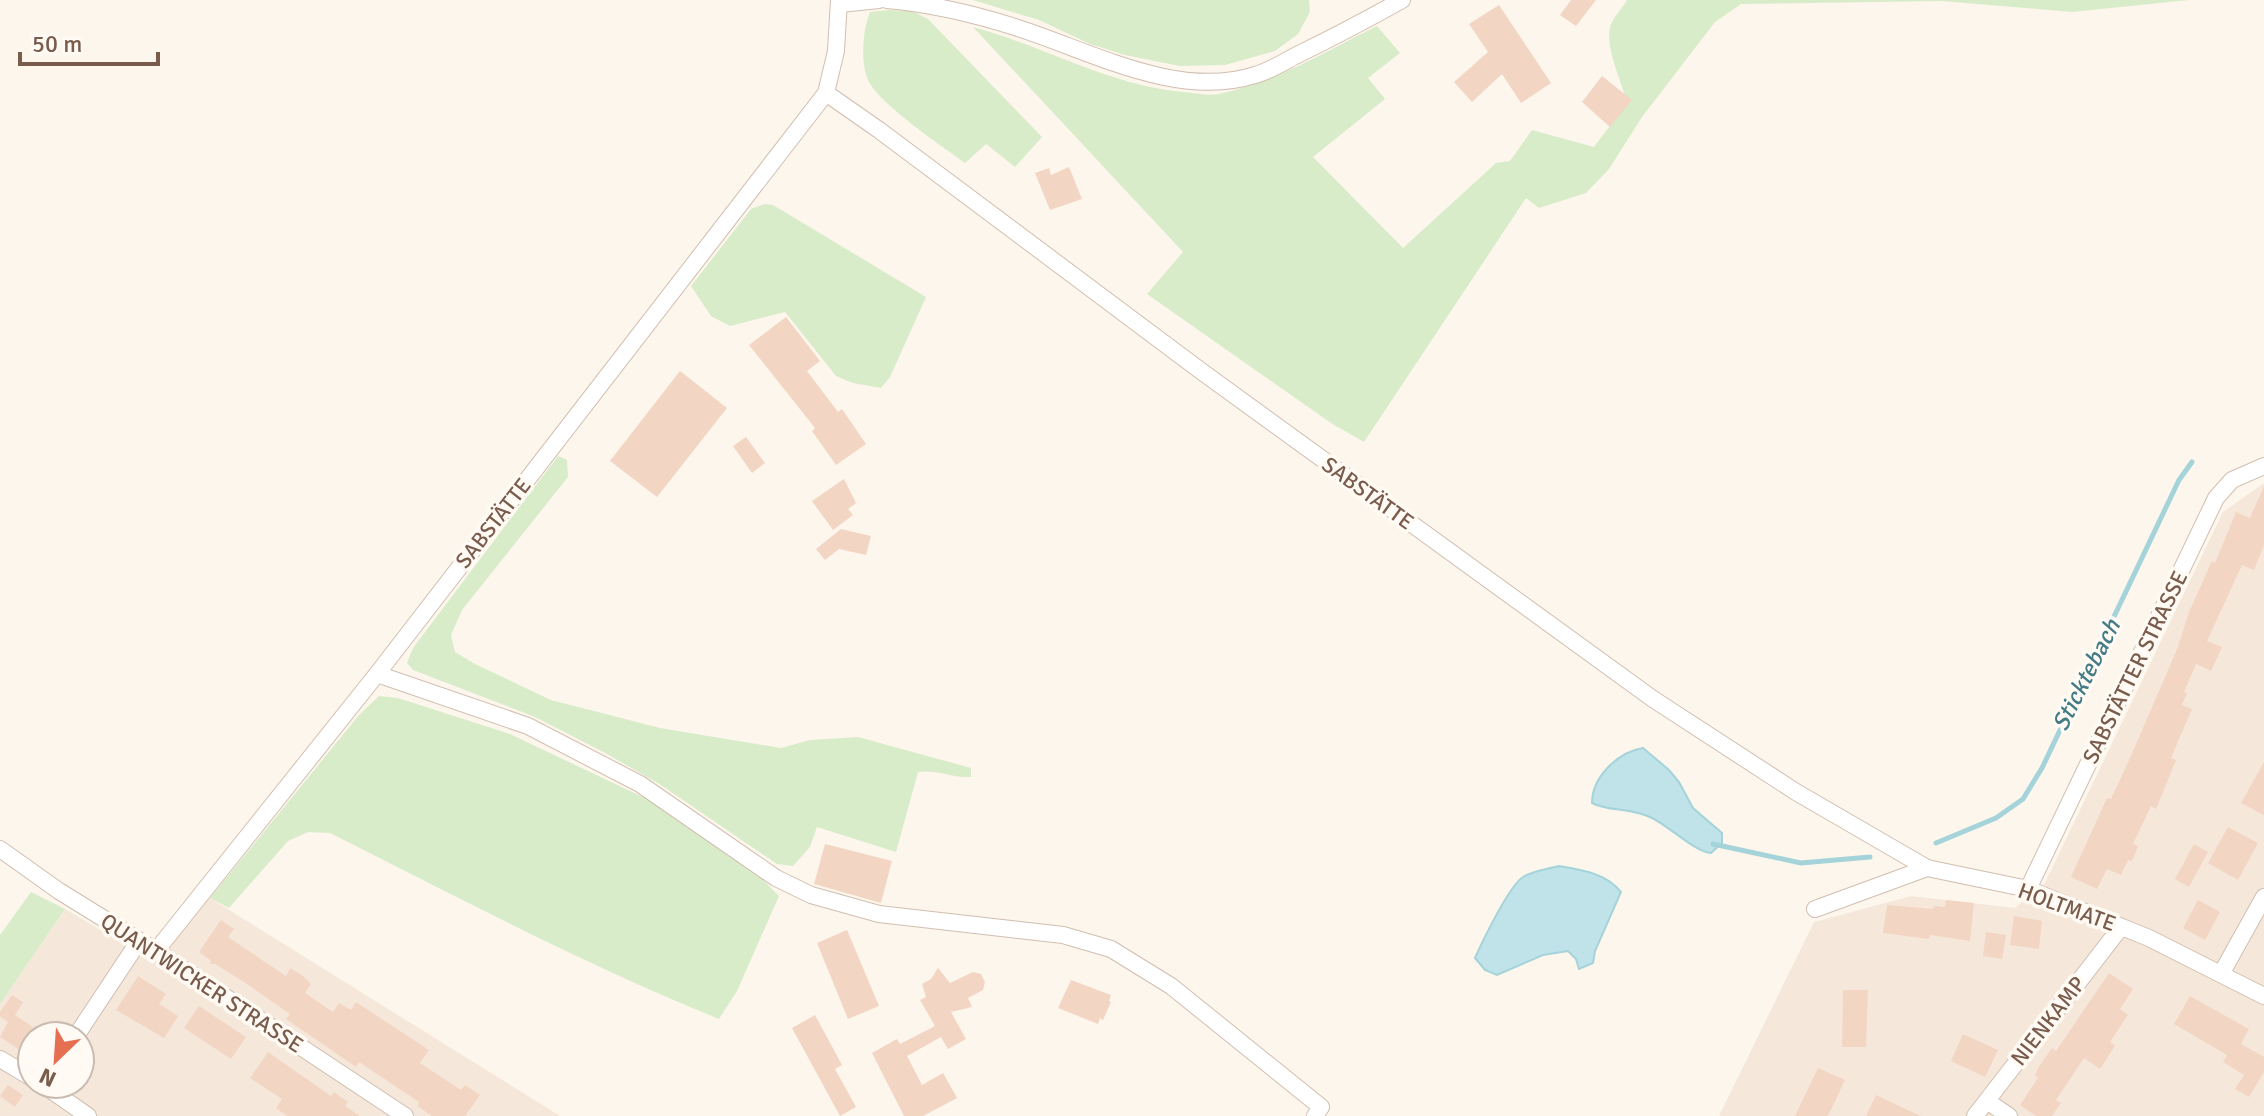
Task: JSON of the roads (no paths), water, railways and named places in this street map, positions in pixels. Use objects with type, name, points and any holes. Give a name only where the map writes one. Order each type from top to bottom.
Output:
[{"type":"street","name":"SABSTÄTTE","points":[[156,951],[377,674],[826,93],[836,51],[840,2],[879,0]]},
{"type":"street","points":[[887,0],[928,4],[968,13],[1124,66],[1174,79],[1212,83],[1254,76],[1351,29],[1402,0]]},
{"type":"street","name":"SABSTÄTTE","points":[[826,93],[1653,699],[1796,792],[1927,868]]},
{"type":"street","name":"SABSTÄTTER STRASSE","points":[[2028,889],[2216,498],[2232,480],[2264,466]]},
{"type":"street","points":[[377,674],[528,726],[640,784],[776,878],[811,895],[879,914],[1063,935],[1111,949],[1171,986],[1321,1107],[1315,1116]]},
{"type":"street","name":"QUANTWICKER STRASSE","points":[[0,849],[59,891],[156,951],[405,1116]]},
{"type":"street","points":[[1815,909],[1927,868]]},
{"type":"street","name":"HOLTMATE","points":[[1927,868],[2028,889],[2149,938],[2264,996]]},
{"type":"street","points":[[2221,974],[2264,897]]},
{"type":"street","name":"NIENKAMP","points":[[1975,1116],[2121,927]]},
{"type":"street","points":[[87,1020],[139,941]]},
{"type":"street","points":[[66,1100],[88,1116]]},
{"type":"street","points":[[1987,1101],[2009,1116]]},
{"type":"water","points":[[1643,748],[1679,782],[1693,808],[1722,833],[1722,843],[1711,853],[1697,848],[1652,818],[1592,803],[1596,784],[1608,767],[1624,755]]},
{"type":"water","points":[[1559,866],[1601,876],[1621,892],[1595,951],[1593,963],[1579,969],[1576,959],[1568,951],[1543,955],[1497,975],[1485,970],[1475,958],[1496,915],[1517,882],[1527,875]]},
{"type":"waterway","name":"Sticktebach","points":[[1936,843],[1996,818],[2023,799],[2042,768],[2179,480],[2192,462]]},
{"type":"waterway","points":[[1713,844],[1801,863],[1870,857]]}]
